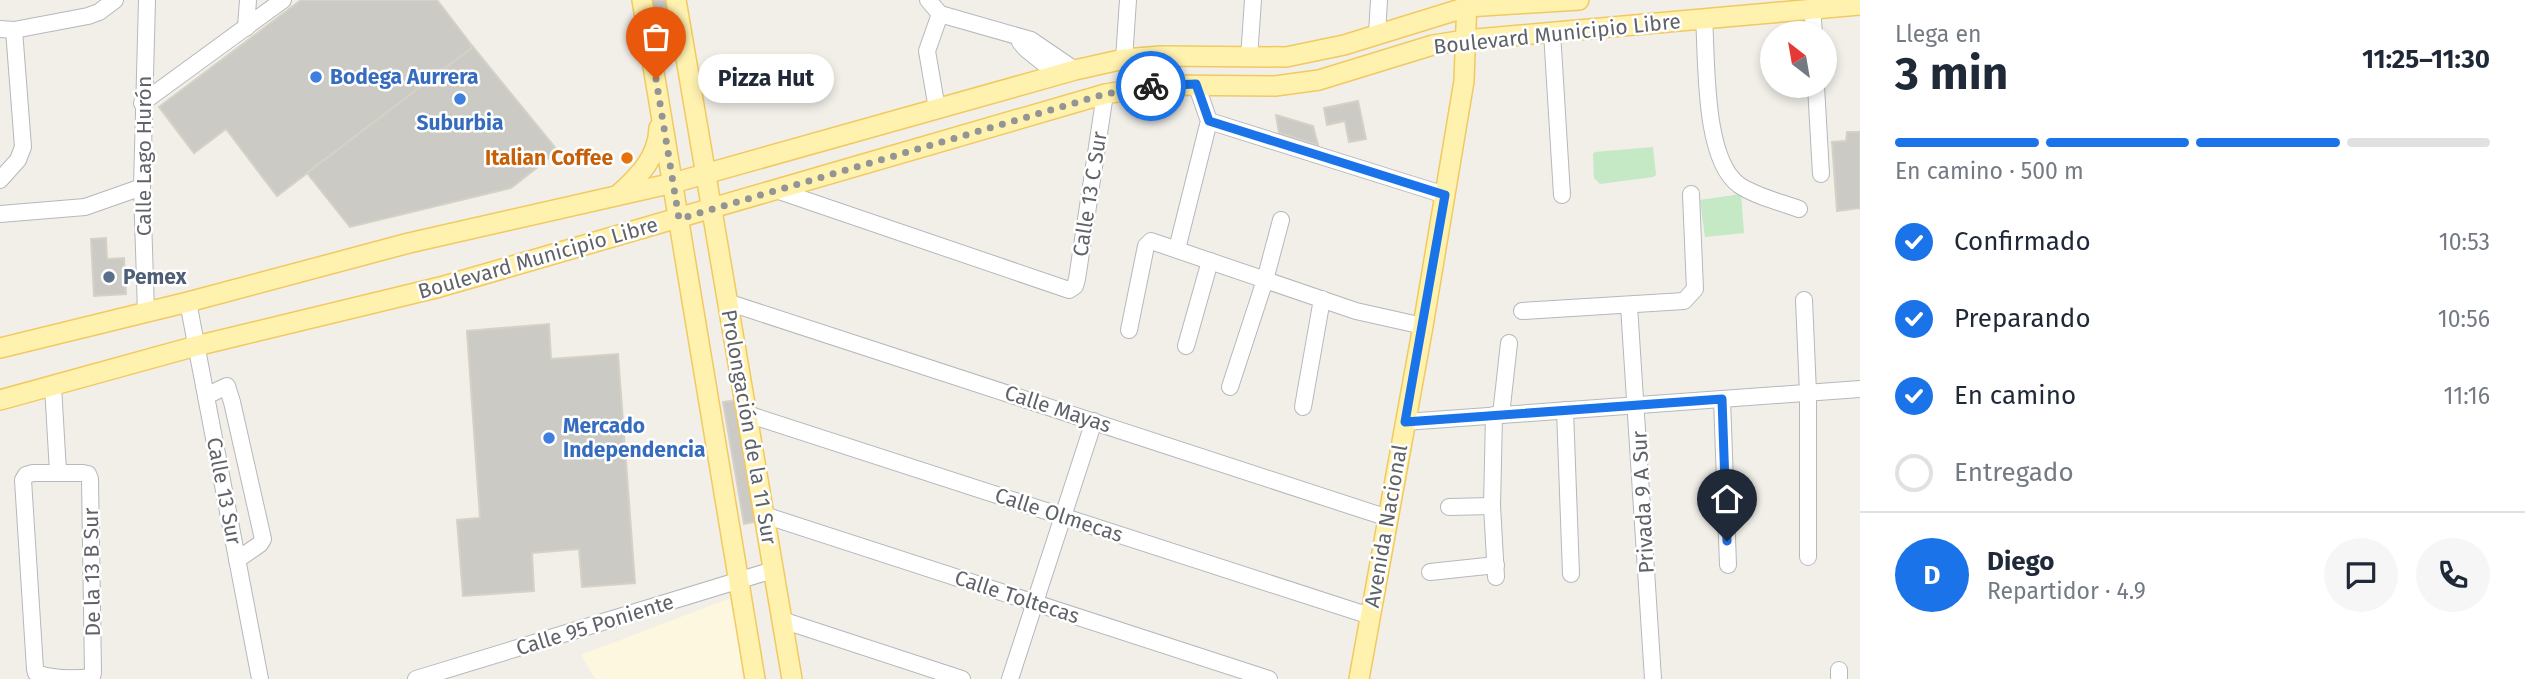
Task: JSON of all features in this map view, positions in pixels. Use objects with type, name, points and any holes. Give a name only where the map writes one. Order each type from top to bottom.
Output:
[{"type":"main road","points":[[617,197],[638,177],[656,151],[659,137],[660,99],[642,0]]},
{"type":"main road","name":"Prolongación de la 11 Sur","points":[[676,0],[792,679]]},
{"type":"main road","name":"Boulevard Municipio Libre","points":[[0,348],[188,302],[409,243],[673,184],[1066,72],[1124,59],[1193,55],[1286,57],[1317,52],[1467,4],[1579,0]]},
{"type":"main road","name":"Avenida Nacional","points":[[1359,679],[1464,81],[1467,4]]},
{"type":"main road","name":"Boulevard Municipio Libre","points":[[0,400],[196,346],[440,287],[1105,94],[1163,85],[1275,86],[1319,80],[1433,46],[1465,40],[1860,5]]},
{"type":"main road","name":"Prolongación de la 11 Sur","points":[[660,99],[755,679]]},
{"type":"street","points":[[0,180],[18,160],[23,147],[7,29],[88,16],[99,12],[115,0]]},
{"type":"street","name":"Calle Lago Hurón","points":[[146,312],[142,103],[147,0]]},
{"type":"street","points":[[246,27],[248,0]]},
{"type":"street","points":[[142,103],[283,0]]},
{"type":"street","points":[[928,0],[940,14],[1031,40],[1066,72]]},
{"type":"street","points":[[1124,59],[1128,0]]},
{"type":"street","points":[[1249,58],[1253,0]]},
{"type":"street","points":[[1377,34],[1379,0]]},
{"type":"street","points":[[1812,8],[1813,21]]},
{"type":"street","points":[[937,108],[927,51],[940,14]]},
{"type":"street","points":[[1704,18],[1712,130],[1717,155],[1740,186],[1799,209]]},
{"type":"street","points":[[1552,32],[1562,195]]},
{"type":"street","points":[[1177,249],[1209,121],[1196,84]]},
{"type":"street","name":"Calle 13 C Sur","points":[[776,190],[1069,290],[1075,286],[1077,279],[1105,94]]},
{"type":"street","points":[[1817,98],[1821,174]]},
{"type":"street","points":[[1209,121],[1445,195]]},
{"type":"street","points":[[0,214],[85,207],[142,187]]},
{"type":"street","points":[[1522,311],[1684,301],[1695,289],[1692,194]]},
{"type":"street","points":[[1230,387],[1281,220]]},
{"type":"street","points":[[1129,330],[1146,246],[1151,242],[1356,311],[1423,326]]},
{"type":"street","points":[[1186,346],[1210,261]]},
{"type":"street","points":[[1303,407],[1322,299]]},
{"type":"street","points":[[1804,300],[1808,393],[1808,557]]},
{"type":"street","name":"Calle 13 Sur","points":[[188,302],[260,679]]},
{"type":"street","name":"Calle Mayas","points":[[727,302],[1388,518]]},
{"type":"street","name":"Privada 9 A Sur","points":[[1629,306],[1653,679]]},
{"type":"street","points":[[1430,572],[1496,571],[1492,506],[1497,415],[1509,343]]},
{"type":"street","points":[[53,386],[58,472],[33,473],[26,475],[23,480],[35,669],[36,673],[41,675],[67,679]]},
{"type":"street","points":[[206,396],[227,386],[263,539],[237,560]]},
{"type":"street","points":[[1405,422],[1860,389]]},
{"type":"street","points":[[1722,399],[1728,565]]},
{"type":"street","points":[[1565,410],[1572,573]]},
{"type":"street","name":"Calle Olmecas","points":[[747,414],[1370,615]]},
{"type":"street","points":[[1010,679],[1094,421]]},
{"type":"street","name":"De la 13 B Sur","points":[[58,472],[88,474],[90,479],[93,673],[92,677],[88,678],[67,679]]},
{"type":"street","points":[[1449,507],[1492,506]]},
{"type":"street","name":"Calle Toltecas","points":[[764,515],[1269,679]]},
{"type":"street","name":"Calle 95 Poniente","points":[[416,679],[773,570]]},
{"type":"street","points":[[782,620],[962,679]]},
{"type":"shaded area","points":[[736,596],[743,679],[595,679],[581,655]]},
{"type":"green space","points":[[1653,147],[1656,175],[1653,177],[1600,184],[1594,178],[1595,152]]},
{"type":"green space","points":[[1741,194],[1744,233],[1705,237],[1700,200]]},
{"type":"building","name":"Bodega Aurrera","points":[[301,0],[437,0],[473,47],[277,196],[226,129],[194,153],[159,107]]},
{"type":"building","points":[[652,0],[667,0],[671,29],[657,31]]},
{"type":"building","name":"Suburbia","points":[[473,47],[558,151],[511,188],[350,227],[307,173]]},
{"type":"building","points":[[1358,101],[1366,139],[1349,142],[1345,121],[1327,125],[1324,108]]},
{"type":"building","points":[[1276,115],[1313,126],[1318,145],[1279,133]]},
{"type":"building","points":[[1847,132],[1860,132],[1860,208],[1837,211],[1832,142],[1846,141]]},
{"type":"building","name":"Pemex","points":[[106,238],[107,259],[124,258],[126,294],[94,296],[91,239]]},
{"type":"building","name":"Mercado Independencia","points":[[549,324],[551,359],[618,354],[635,583],[582,587],[579,549],[532,553],[534,591],[463,596],[457,520],[480,518],[467,331]]},
{"type":"building","points":[[737,400],[758,521],[744,524],[723,402]]},
{"type":"way so far","points":[[656,79],[679,219],[1105,94],[1151,86]]},
{"type":"place","name":"Bodega Aurrera","points":[[316,77]]},
{"type":"place","name":"Pizza Hut","points":[[656,79]]},
{"type":"place","name":"Suburbia","points":[[460,99]]},
{"type":"place","name":"Italian Coffee","points":[[627,158]]},
{"type":"place","name":"Pemex","points":[[109,277]]},
{"type":"place","name":"Mercado Independencia","points":[[549,438]]},
{"type":"route","points":[[1151,86],[1196,84],[1209,121],[1445,195],[1405,422],[1722,399],[1727,541]]}]
